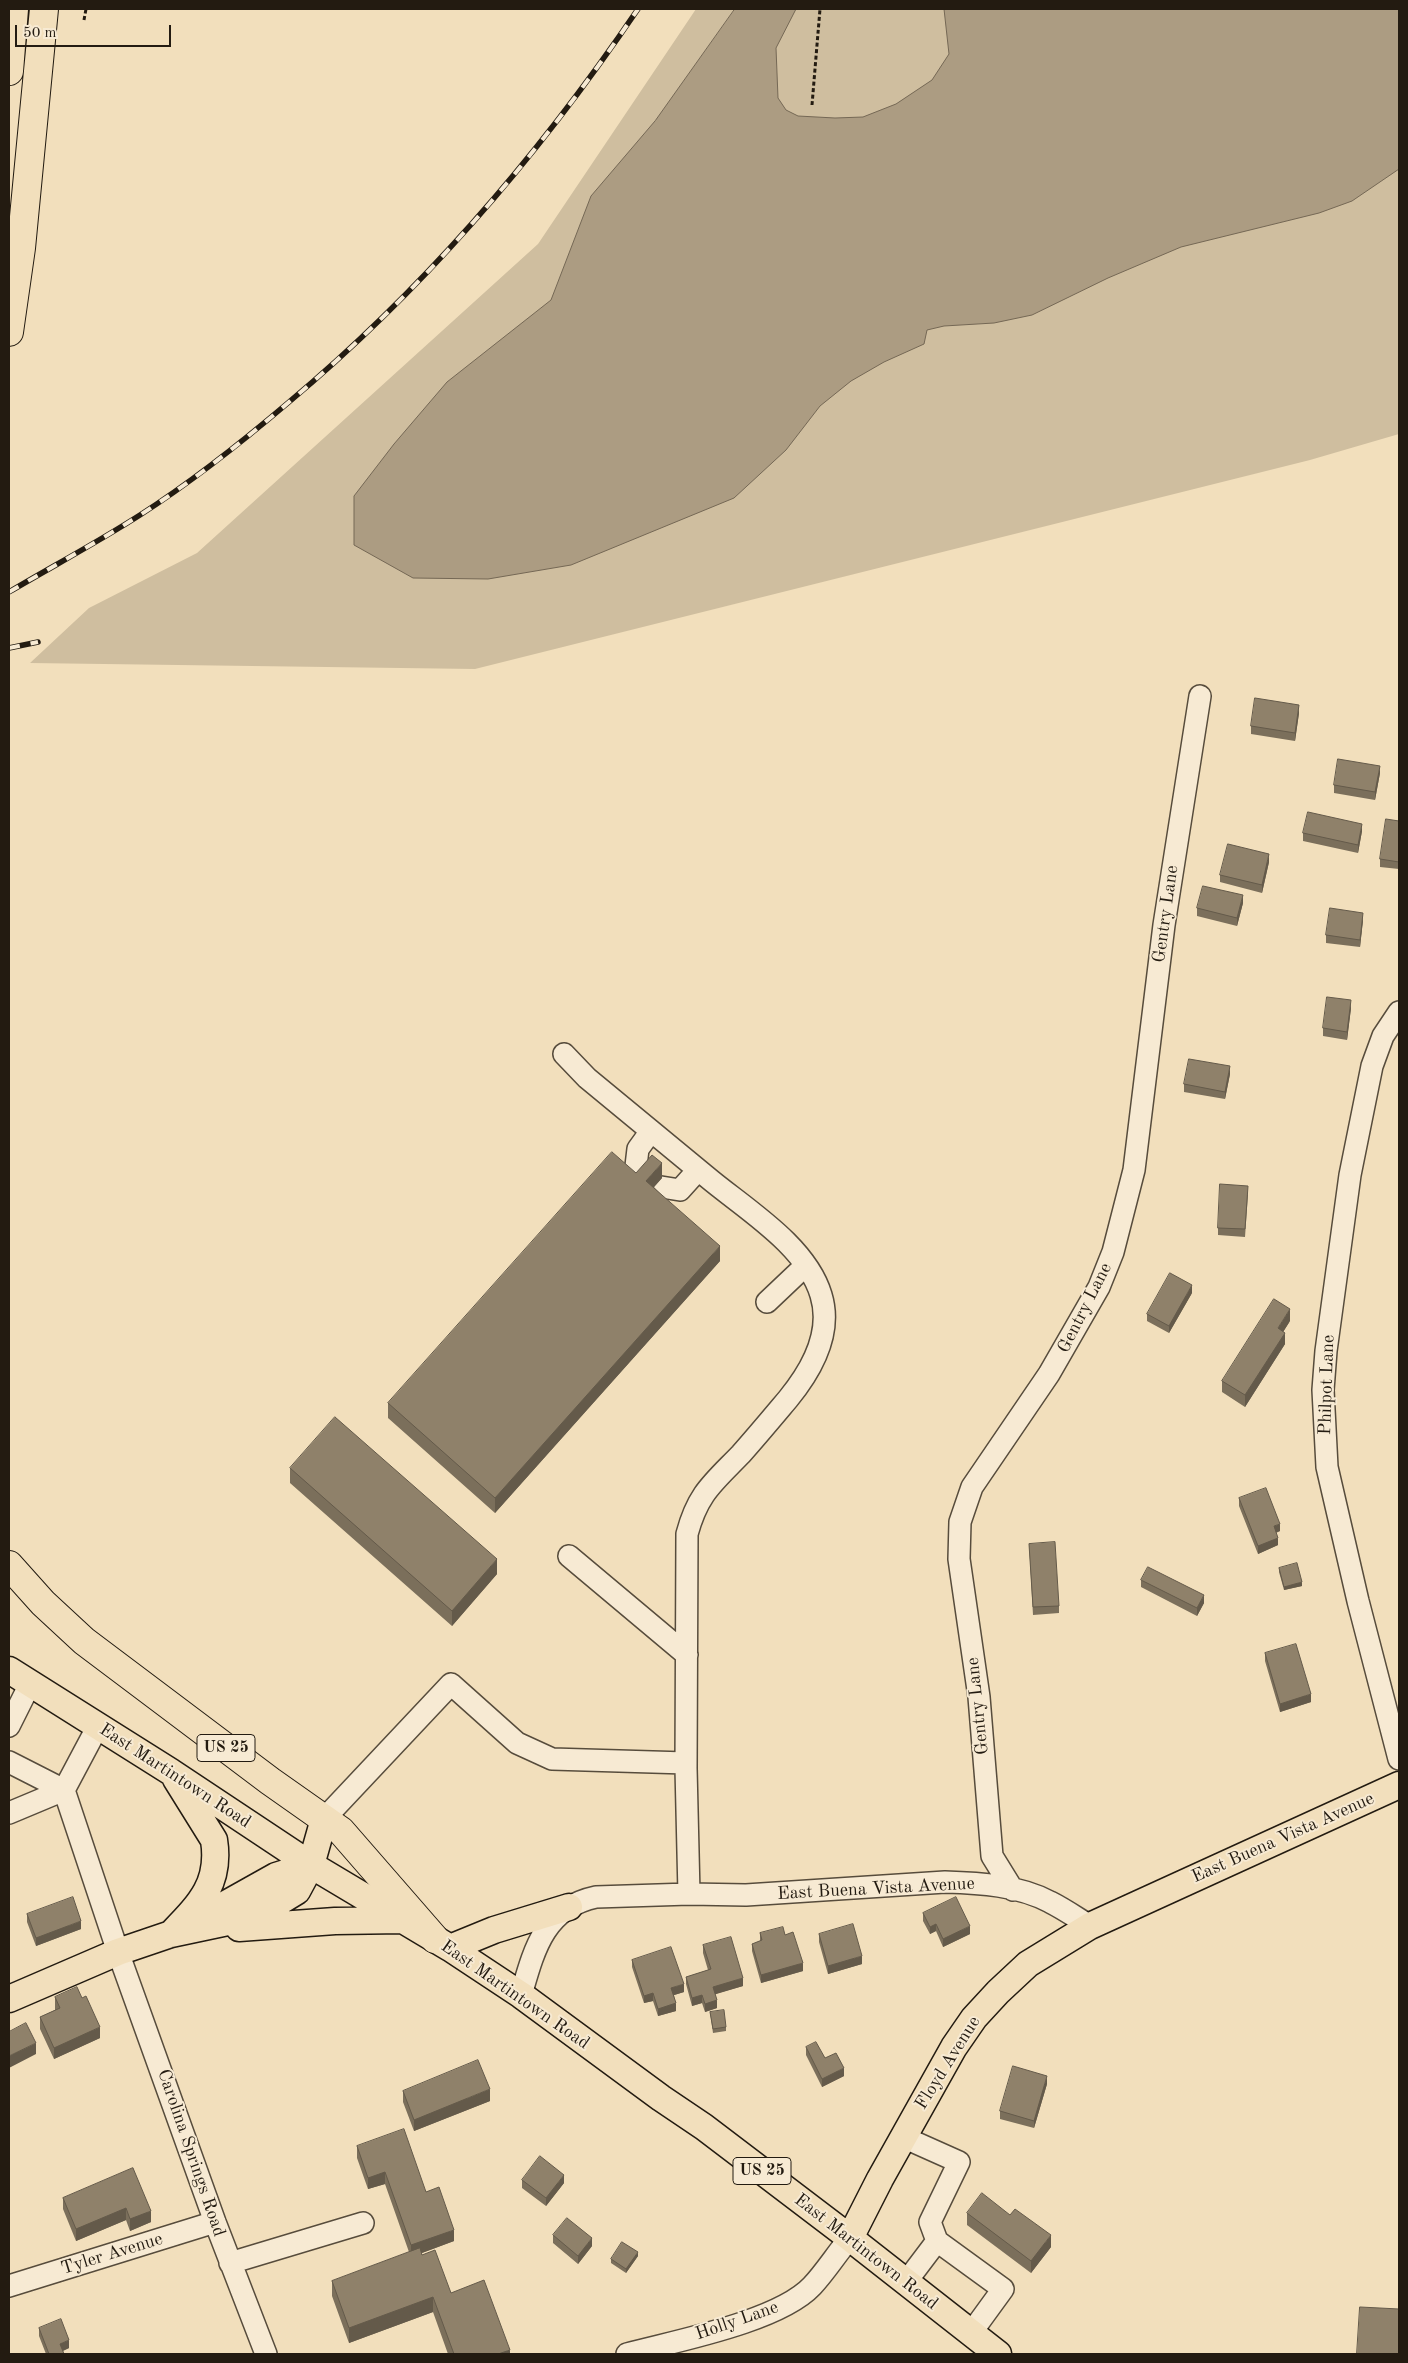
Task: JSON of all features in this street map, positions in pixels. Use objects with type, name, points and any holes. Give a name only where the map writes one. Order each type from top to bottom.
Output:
[{"type":"highway","points":[[9,71],[14,9]]},
{"type":"highway","points":[[9,332],[22,248],[44,9]]},
{"type":"highway","name":"US 25","points":[[9,1565],[43,1603],[84,1641],[341,1831],[442,1943]]},
{"type":"main road","name":"East Martintown Road","points":[[9,1670],[171,1772],[311,1865],[442,1943],[521,1995],[661,2098],[704,2127],[998,2354]]},
{"type":"main road","points":[[171,1772],[214,1840],[216,1850],[215,1866],[206,1896],[171,1934]]},
{"type":"main road","name":"East Buena Vista Avenue","points":[[1090,1926],[1399,1785]]},
{"type":"main road","points":[[9,1999],[118,1952],[171,1934],[256,1916],[296,1891],[311,1865],[324,1819]]},
{"type":"main road","points":[[442,1943],[494,1930],[568,1907]]},
{"type":"main road","points":[[171,1934],[335,1921],[404,1920]]},
{"type":"main road","name":"Floyd Avenue","points":[[850,2238],[954,2047],[974,2018],[1028,1964],[1090,1926]]},
{"type":"street","name":"Gentry Lane","points":[[1013,1890],[992,1856],[979,1697],[959,1559],[960,1522],[972,1487],[1044,1382],[1076,1330],[1099,1287],[1118,1235],[1134,1170],[1164,925],[1200,696]]},
{"type":"street","name":"Philpot Lane","points":[[1399,1012],[1383,1036],[1370,1075],[1350,1175],[1326,1351],[1323,1390],[1326,1467],[1399,1759]]},
{"type":"street","points":[[564,1054],[587,1078],[782,1238],[805,1266],[821,1294],[821,1339],[816,1356],[798,1386],[764,1428],[709,1485],[692,1517],[686,1553],[686,1763],[690,1894]]},
{"type":"street","points":[[651,1131],[638,1149],[636,1166],[655,1186],[680,1190],[698,1170]]},
{"type":"street","points":[[767,1302],[805,1266]]},
{"type":"street","points":[[569,1556],[687,1655]]},
{"type":"street","points":[[9,1726],[30,1684]]},
{"type":"street","points":[[324,1819],[451,1684],[517,1743],[552,1759],[686,1763]]},
{"type":"street","points":[[9,1813],[64,1790],[98,1726]]},
{"type":"street","points":[[9,1762],[64,1790]]},
{"type":"street","name":"Carolina Springs Road","points":[[64,1790],[118,1952],[174,2103],[215,2222],[266,2354]]},
{"type":"street","name":"East Buena Vista Avenue","points":[[521,1995],[536,1947],[550,1923],[568,1907],[582,1900],[596,1897],[690,1894],[746,1896],[945,1882],[972,1883],[1013,1890],[1049,1902],[1090,1926]]},
{"type":"street","points":[[903,2138],[959,2162],[930,2222],[937,2241],[1003,2288],[971,2333]]},
{"type":"street","name":"Tyler Avenue","points":[[9,2286],[215,2222]]},
{"type":"street","points":[[230,2262],[363,2223]]},
{"type":"street","name":"Holly Lane","points":[[627,2354],[740,2323],[774,2311],[812,2287],[850,2238]]},
{"type":"street","points":[[906,2282],[937,2241]]},
{"type":"path","points":[[84,20],[86,9]]},
{"type":"path","points":[[812,105],[820,9]]},
{"type":"shaded area","points":[[696,9],[1399,9],[1399,434],[1310,460],[475,669],[30,663],[89,608],[197,553],[538,244]]},
{"type":"shaded area","points":[[735,9],[796,9],[776,48],[778,98],[786,110],[798,116],[835,118],[863,117],[896,104],[932,80],[949,54],[944,9],[1399,9],[1399,169],[1352,201],[1319,213],[1181,247],[1108,278],[1032,315],[994,323],[944,326],[927,330],[924,344],[884,362],[851,381],[820,406],[786,450],[734,498],[571,565],[488,579],[413,578],[354,545],[354,496],[394,444],[447,382],[551,300],[591,196],[655,121]]},
{"type":"building","points":[[1255,698],[1299,705],[1295,733],[1251,726]]},
{"type":"building","points":[[1338,759],[1380,766],[1375,792],[1334,785]]},
{"type":"building","points":[[1308,812],[1362,824],[1358,845],[1303,833]]},
{"type":"building","points":[[1386,819],[1399,821],[1399,862],[1380,859]]},
{"type":"building","points":[[1228,844],[1269,854],[1262,885],[1220,875]]},
{"type":"building","points":[[1203,886],[1243,895],[1237,918],[1197,908]]},
{"type":"building","points":[[1330,908],[1363,913],[1360,940],[1326,935]]},
{"type":"building","points":[[1327,997],[1351,1000],[1347,1032],[1323,1028]]},
{"type":"building","points":[[1189,1059],[1230,1066],[1225,1092],[1184,1084]]},
{"type":"building","points":[[612,1152],[636,1173],[652,1155],[662,1163],[646,1181],[720,1246],[495,1498],[388,1403]]},
{"type":"building","points":[[1220,1184],[1248,1186],[1245,1229],[1218,1228]]},
{"type":"building","points":[[1170,1273],[1192,1285],[1169,1326],[1147,1314]]},
{"type":"building","points":[[1274,1299],[1290,1309],[1278,1328],[1285,1333],[1245,1395],[1222,1381]]},
{"type":"building","points":[[335,1417],[497,1559],[452,1611],[290,1468]]},
{"type":"building","points":[[1266,1488],[1280,1524],[1274,1526],[1278,1538],[1258,1546],[1239,1498]]},
{"type":"building","points":[[1055,1542],[1059,1606],[1033,1607],[1029,1544]]},
{"type":"building","points":[[1297,1563],[1302,1582],[1284,1587],[1279,1568]]},
{"type":"building","points":[[1148,1567],[1204,1595],[1197,1608],[1141,1580]]},
{"type":"building","points":[[1296,1644],[1311,1694],[1280,1704],[1265,1653]]},
{"type":"building","points":[[73,1897],[81,1921],[36,1938],[27,1914]]},
{"type":"building","points":[[956,1897],[970,1926],[943,1939],[936,1924],[930,1927],[923,1913]]},
{"type":"building","points":[[853,1924],[862,1956],[828,1966],[819,1934]]},
{"type":"building","points":[[783,1927],[785,1935],[793,1932],[803,1963],[761,1975],[752,1944],[762,1940],[760,1933]]},
{"type":"building","points":[[731,1937],[743,1978],[713,1987],[717,2000],[705,2004],[702,1995],[692,1998],[686,1977],[711,1969],[703,1945]]},
{"type":"building","points":[[671,1947],[684,1984],[671,1988],[676,2003],[658,2009],[653,1993],[644,1996],[632,1960]]},
{"type":"building","points":[[77,1987],[82,1998],[86,1996],[100,2027],[54,2048],[40,2017],[60,2008],[55,1997]]},
{"type":"building","points":[[724,2010],[726,2027],[713,2029],[710,2012]]},
{"type":"building","points":[[26,2023],[36,2043],[9,2056],[9,2032]]},
{"type":"building","points":[[816,2042],[825,2058],[836,2053],[844,2068],[822,2079],[806,2047]]},
{"type":"building","points":[[478,2060],[490,2089],[414,2120],[403,2091]]},
{"type":"building","points":[[1013,2066],[1047,2076],[1034,2121],[1000,2111]]},
{"type":"building","points":[[404,2129],[426,2192],[439,2187],[454,2230],[411,2245],[385,2172],[368,2178],[357,2146]]},
{"type":"building","points":[[540,2156],[564,2175],[546,2198],[522,2180]]},
{"type":"building","points":[[133,2168],[151,2211],[130,2219],[126,2208],[76,2229],[63,2198]]},
{"type":"building","points":[[982,2193],[1010,2215],[1015,2209],[1051,2235],[1031,2261],[967,2213]]},
{"type":"building","points":[[567,2218],[592,2238],[578,2256],[553,2235]]},
{"type":"building","points":[[622,2242],[638,2252],[626,2269],[611,2259]]},
{"type":"building","points":[[420,2248],[422,2255],[435,2250],[451,2293],[484,2280],[510,2350],[498,2354],[454,2354],[433,2297],[349,2328],[332,2281]]},
{"type":"building","points":[[1360,2307],[1399,2309],[1399,2354],[1357,2354]]},
{"type":"building","points":[[61,2319],[69,2340],[60,2344],[64,2354],[49,2354],[39,2328]]},
{"type":"railway","points":[[9,592],[124,525],[179,489],[253,432],[339,358],[387,313],[477,218],[561,116],[638,9]]},
{"type":"railway","points":[[9,648],[38,642]]}]
